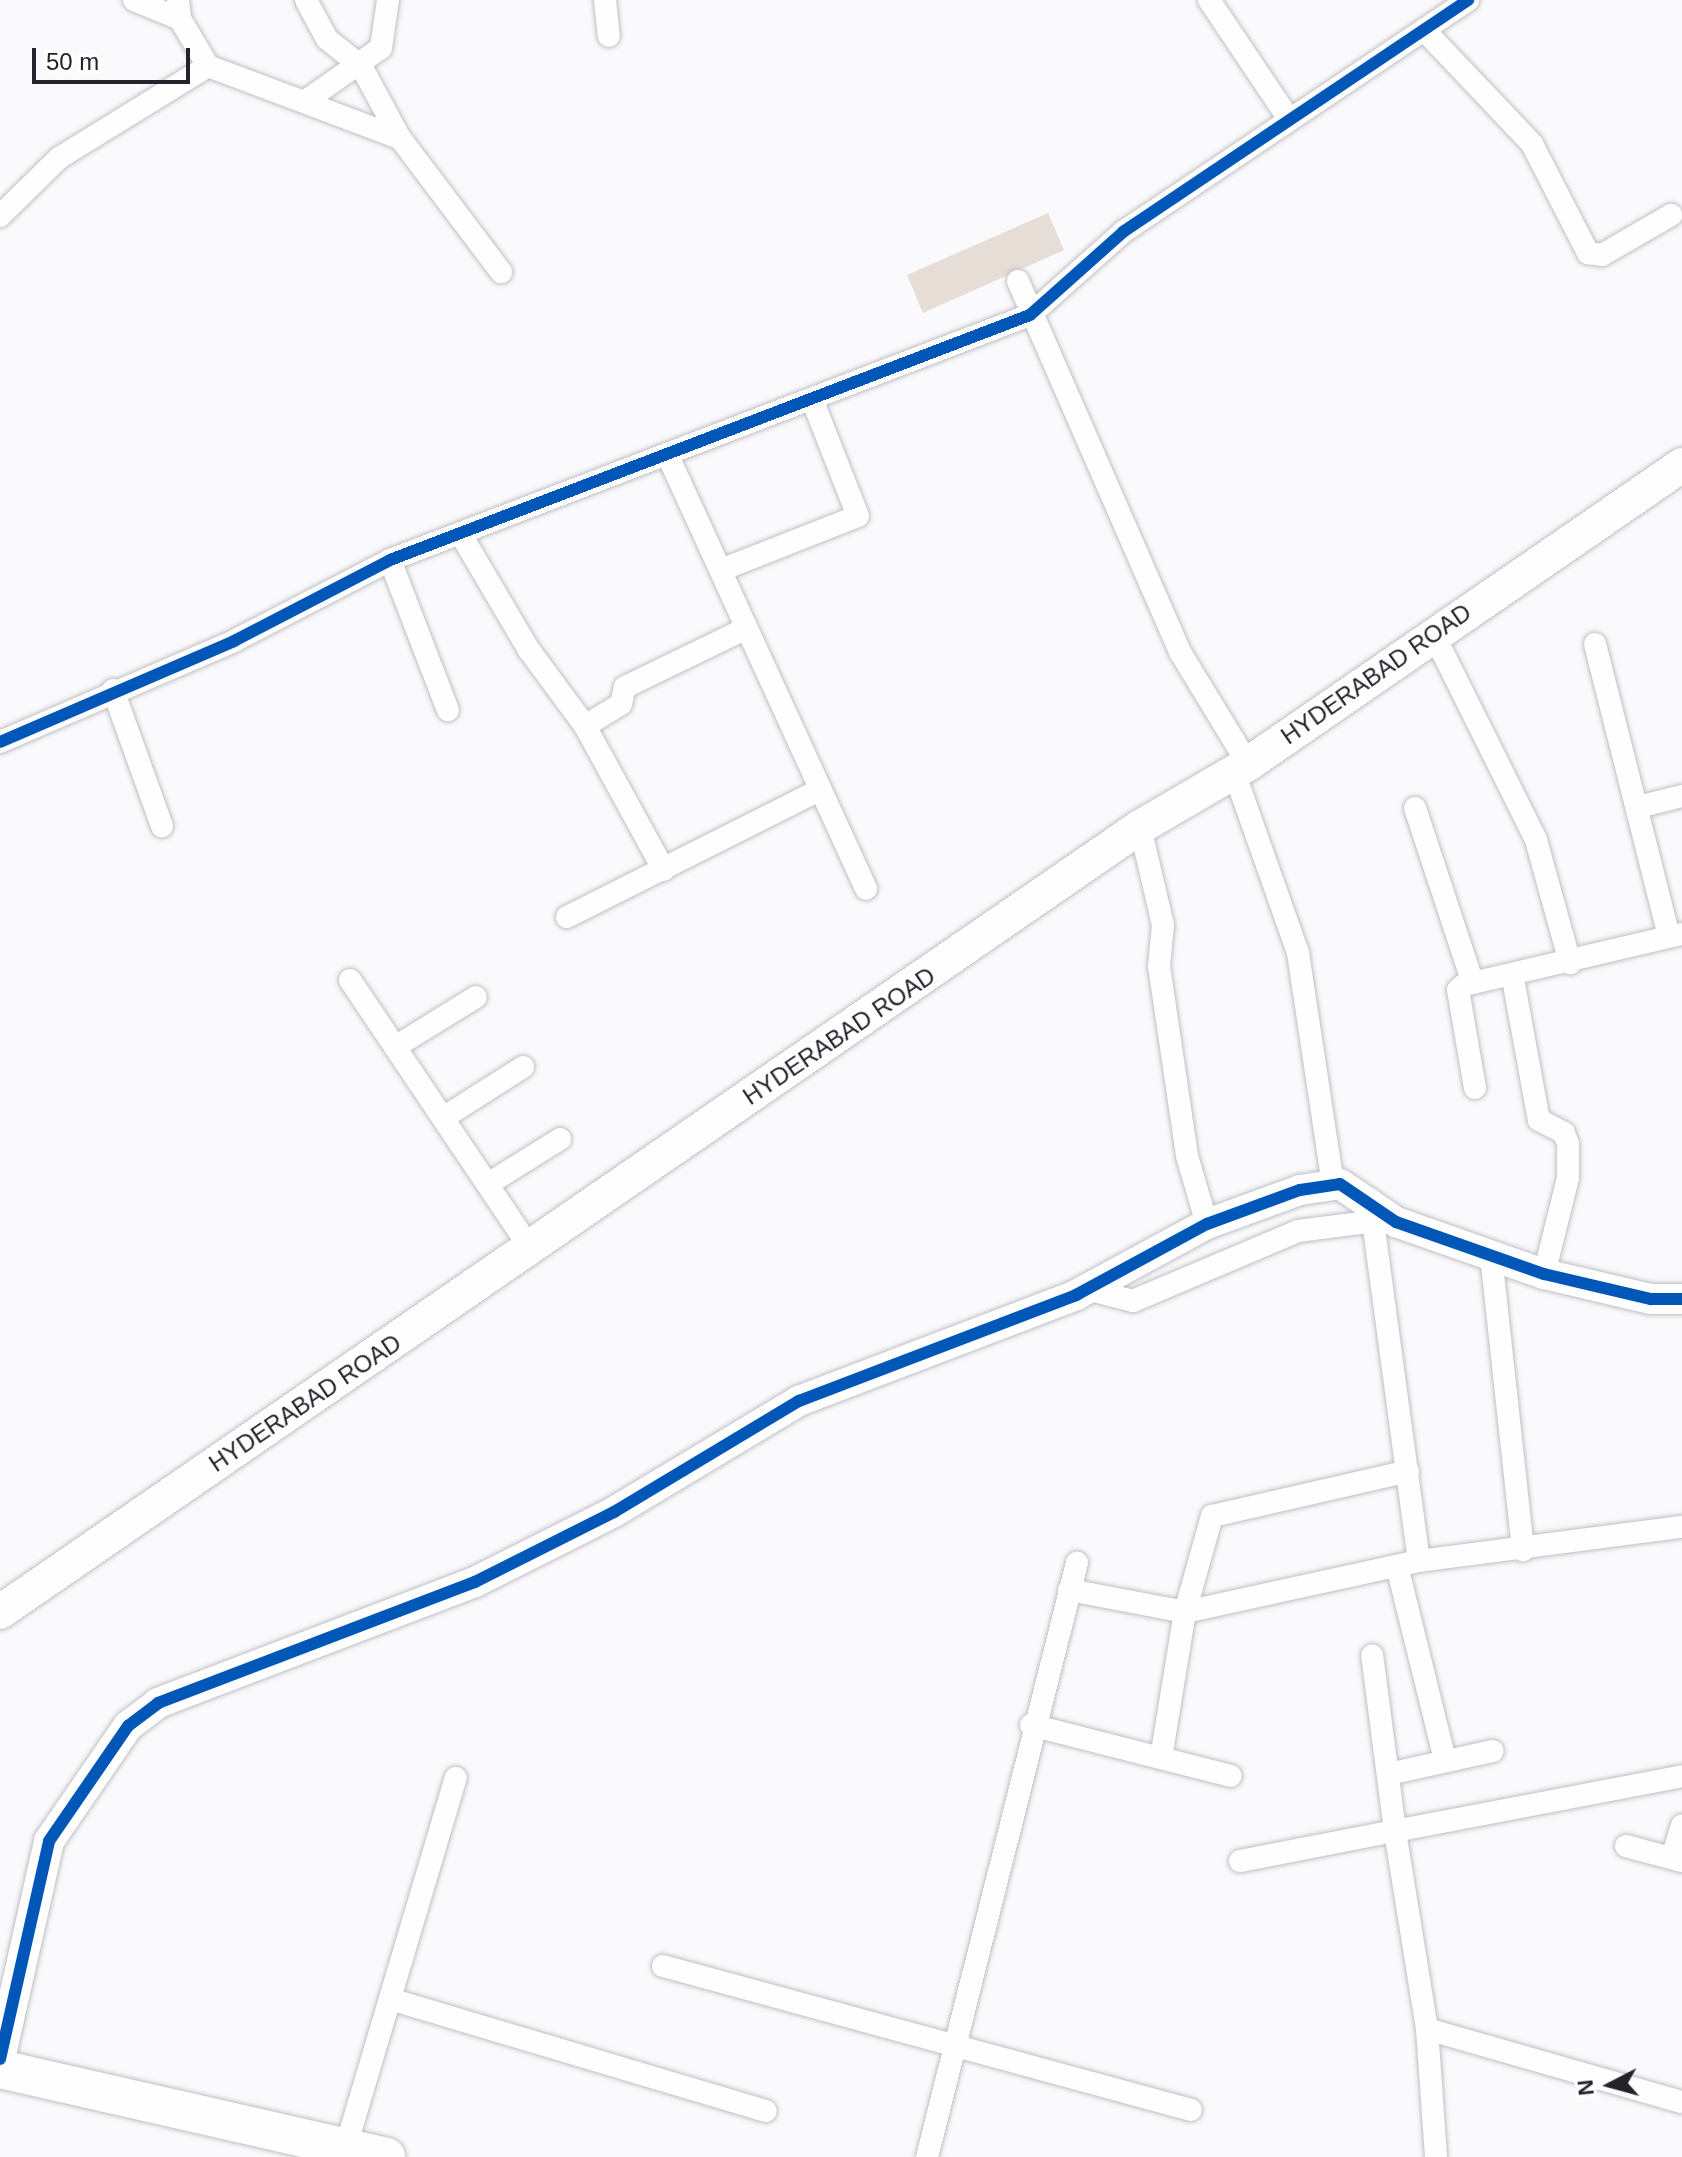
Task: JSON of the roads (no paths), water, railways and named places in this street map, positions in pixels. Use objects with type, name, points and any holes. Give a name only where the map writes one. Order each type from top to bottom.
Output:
[{"type":"highway","points":[[0,2069],[386,2157]]},
{"type":"main road","name":"HYDERABAD ROAD","points":[[0,1612],[1140,827],[1241,768],[1433,633],[1682,465]]},
{"type":"street","points":[[134,0],[179,10],[208,66],[307,100],[400,138]]},
{"type":"street","points":[[306,0],[327,39],[361,66],[400,138],[501,272]]},
{"type":"street","points":[[307,100],[361,66],[381,48],[388,0]]},
{"type":"street","points":[[605,0],[609,36]]},
{"type":"street","points":[[1209,0],[1289,119]]},
{"type":"street","points":[[0,742],[113,690],[234,641],[390,560],[813,402],[1030,315],[1123,232],[1468,0]]},
{"type":"street","points":[[1424,30],[1532,144],[1588,253],[1602,255],[1671,215]]},
{"type":"street","points":[[0,216],[59,158],[208,66]]},
{"type":"street","points":[[1018,281],[1030,315],[1180,652],[1241,768],[1298,953],[1333,1185]]},
{"type":"street","points":[[721,570],[858,516],[813,402]]},
{"type":"street","points":[[668,456],[721,570],[743,630],[866,889]]},
{"type":"street","points":[[460,533],[529,650],[585,726],[664,870]]},
{"type":"street","points":[[390,560],[448,710]]},
{"type":"street","points":[[585,726],[621,704],[625,687],[743,630]]},
{"type":"street","points":[[1433,633],[1536,840],[1570,963]]},
{"type":"street","points":[[1475,1088],[1458,990],[1473,983],[1513,979],[1676,935],[1595,644]]},
{"type":"street","points":[[113,690],[162,826]]},
{"type":"street","points":[[567,917],[819,790]]},
{"type":"street","points":[[1638,807],[1682,796]]},
{"type":"street","points":[[1415,808],[1473,983]]},
{"type":"street","points":[[1140,827],[1163,925],[1159,966],[1187,1156],[1207,1224]]},
{"type":"street","points":[[1513,979],[1539,1120],[1564,1133],[1568,1144],[1568,1178],[1544,1274]]},
{"type":"street","points":[[350,980],[531,1249]]},
{"type":"street","points":[[395,1047],[476,997]]},
{"type":"street","points":[[443,1118],[523,1067]]},
{"type":"street","points":[[488,1184],[560,1139]]},
{"type":"street","points":[[0,2059],[49,1841],[128,1726],[158,1703],[475,1582],[614,1512],[799,1401],[1087,1289],[1207,1224],[1333,1185],[1379,1213],[1544,1274],[1651,1299],[1682,1299]]},
{"type":"street","points":[[1087,1289],[1133,1301],[1298,1231],[1379,1213]]},
{"type":"street","points":[[1379,1213],[1419,1561]]},
{"type":"street","points":[[1491,1255],[1523,1550]]},
{"type":"street","points":[[1161,1758],[1185,1612],[1212,1516],[1408,1471]]},
{"type":"street","points":[[1069,1590],[1185,1612],[1419,1561],[1523,1550],[1682,1527]]},
{"type":"street","points":[[927,2157],[1031,1725],[1077,1563]]},
{"type":"street","points":[[1397,1566],[1445,1760]]},
{"type":"street","points":[[1372,1655],[1393,1773],[1395,1831],[1427,2029],[1436,2157]]},
{"type":"street","points":[[1031,1725],[1231,1776]]},
{"type":"street","points":[[1393,1773],[1493,1751]]},
{"type":"street","points":[[1240,1861],[1682,1776]]},
{"type":"street","points":[[346,2146],[456,1778]]},
{"type":"street","points":[[1626,1846],[1677,1860],[1682,1825]]},
{"type":"street","points":[[663,1966],[1191,2110]]},
{"type":"street","points":[[390,1999],[766,2111]]},
{"type":"street","points":[[1427,2029],[1682,2102]]}]
